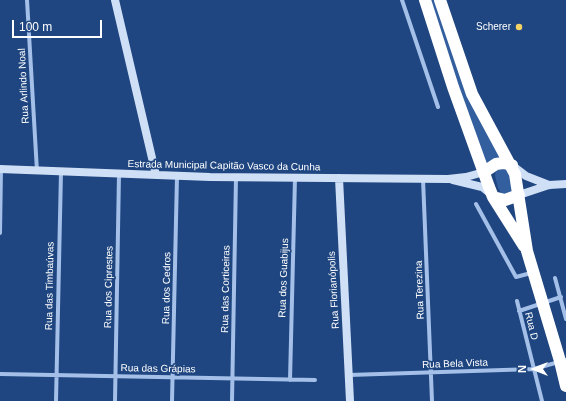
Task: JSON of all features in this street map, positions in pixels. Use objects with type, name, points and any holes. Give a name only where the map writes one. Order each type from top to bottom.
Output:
[{"type":"highway","points":[[425,0],[453,87],[493,197],[526,251]]},
{"type":"highway","points":[[440,0],[472,94],[512,165],[515,174],[526,251],[542,303],[563,360],[566,386]]},
{"type":"highway","points":[[484,172],[496,164],[503,163],[512,165]]},
{"type":"highway","points":[[493,197],[505,200],[519,195]]},
{"type":"main road","points":[[115,0],[156,175]]},
{"type":"main road","points":[[512,165],[526,176],[549,185]]},
{"type":"main road","name":"Estrada Municipal Capitão Vasco da Cunha","points":[[1,169],[177,176],[448,180],[482,188],[493,197]]},
{"type":"main road","name":"Estrada Municipal Capitão Vasco da Cunha","points":[[448,180],[484,172]]},
{"type":"main road","name":"Rua Florianópolis","points":[[339,178],[350,401]]},
{"type":"main road","points":[[519,195],[549,185],[566,184]]},
{"type":"street","name":"Rua Arlindo Noal","points":[[27,0],[37,171]]},
{"type":"street","points":[[402,0],[438,106]]},
{"type":"street","points":[[0,233],[1,169]]},
{"type":"street","name":"Rua das Timbaúvas","points":[[56,401],[60,172]]},
{"type":"street","name":"Rua dos Ciprestes","points":[[115,401],[119,174]]},
{"type":"street","name":"Rua dos Cedros","points":[[172,401],[177,176]]},
{"type":"street","name":"Rua das Corticeiras","points":[[232,401],[236,177]]},
{"type":"street","name":"Rua dos Guabijus","points":[[290,380],[295,178]]},
{"type":"street","name":"Rua Terezina","points":[[423,179],[432,401]]},
{"type":"street","points":[[476,204],[516,277],[533,272]]},
{"type":"street","points":[[556,278],[566,319]]},
{"type":"street","points":[[519,311],[560,296]]},
{"type":"street","name":"Rua D","points":[[517,301],[542,401]]},
{"type":"street","name":"Rua Bela Vista","points":[[349,375],[534,369],[563,360]]},
{"type":"street","name":"Rua das Grápias","points":[[0,374],[315,380]]},
{"type":"shaded area","points":[[430,0],[436,0],[501,159],[487,166],[480,150]]},
{"type":"shaded area","points":[[499,168],[506,170],[510,175],[513,191],[510,194],[502,194],[498,188],[495,175],[496,170]]},
{"type":"place","name":"Scherer","points":[[519,27]]}]
